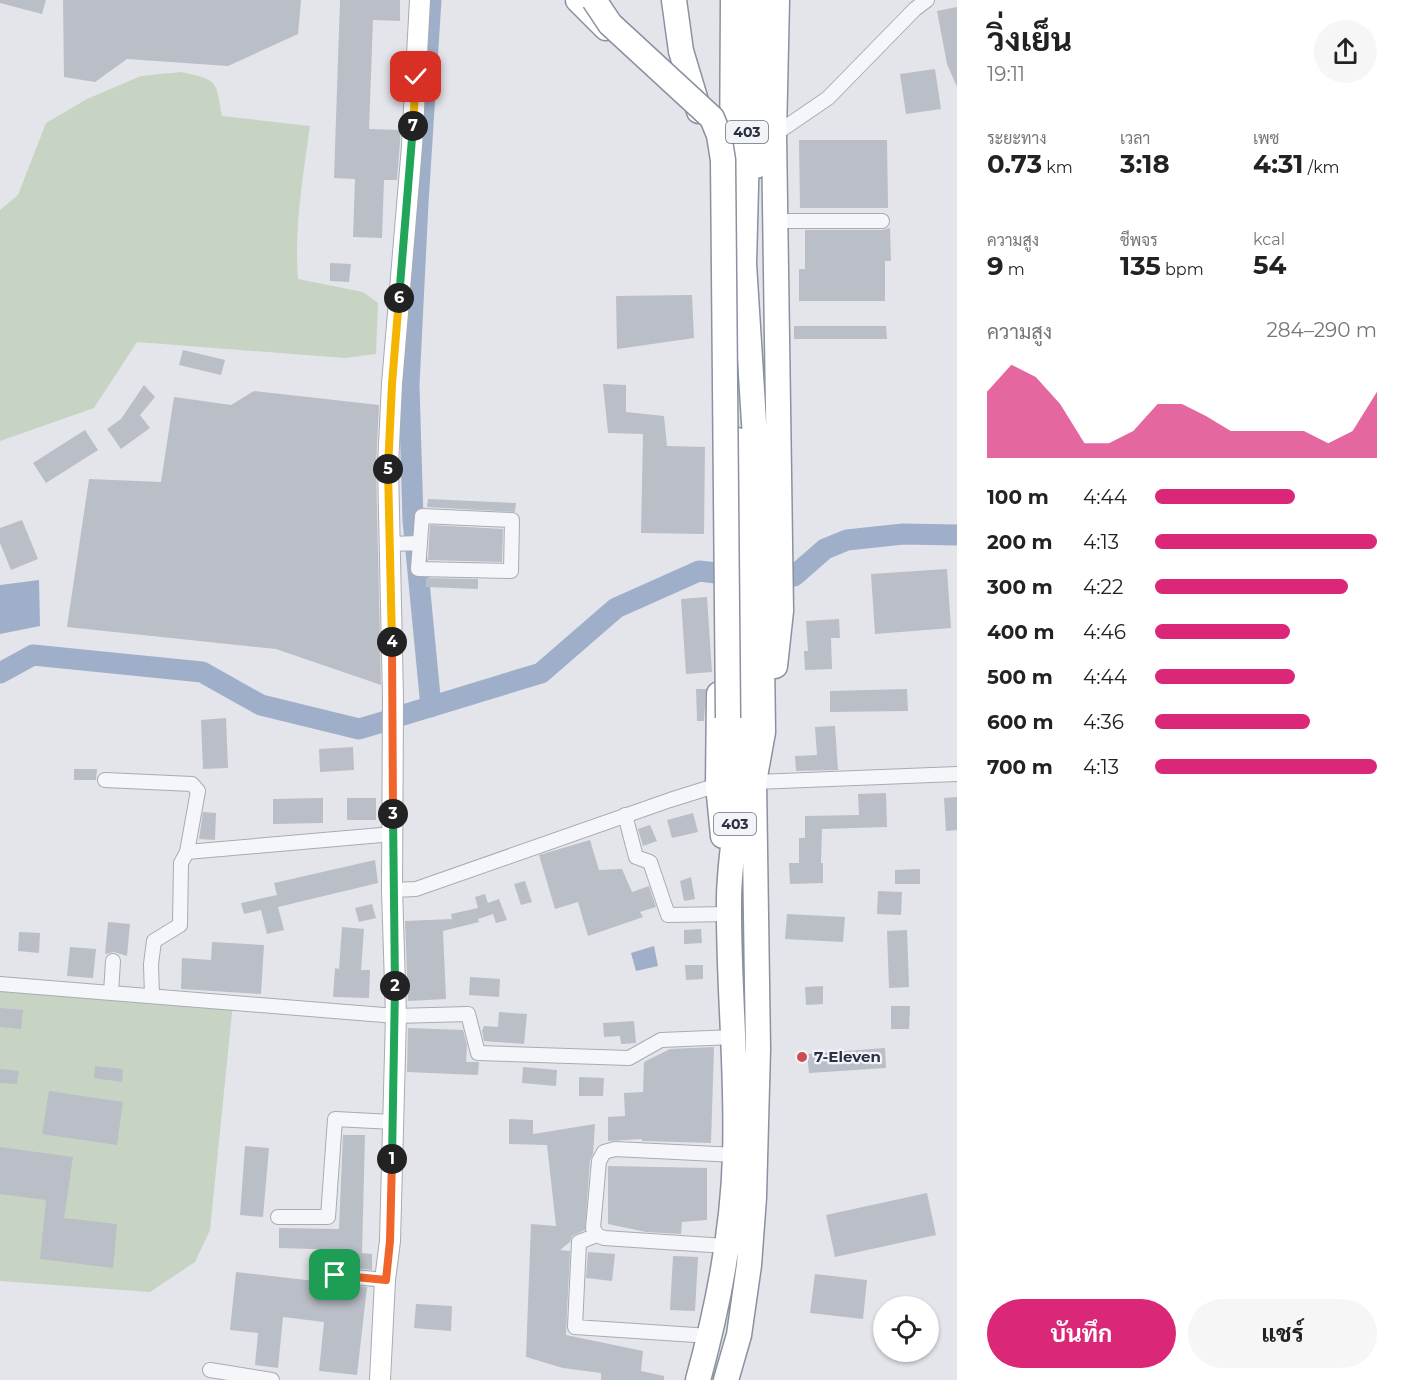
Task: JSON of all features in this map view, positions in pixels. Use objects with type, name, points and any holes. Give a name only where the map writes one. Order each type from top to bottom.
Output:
[{"type":"highway","points":[[578,0],[701,119],[711,135],[722,352],[718,785],[729,906]]},
{"type":"highway","points":[[594,0],[610,24],[712,118],[719,135],[723,160],[729,906]]},
{"type":"highway","points":[[674,0],[681,51],[701,119]]},
{"type":"highway","name":"403","points":[[698,1380],[710,1336],[726,1246],[732,1207],[735,1155],[734,1037],[729,906],[739,784],[740,531],[733,0]]},
{"type":"highway","name":"403","points":[[726,1380],[741,1323],[749,1265],[754,1197],[758,1049],[754,782],[763,726],[760,517],[738,264],[747,0]]},
{"type":"highway","points":[[754,0],[755,265],[771,614],[763,726]]},
{"type":"highway","points":[[763,726],[770,713],[781,612],[774,135],[777,0]]},
{"type":"street","points":[[380,1380],[390,1241],[396,1016],[392,890],[393,698],[406,543],[422,516],[512,520],[511,571],[418,569],[406,543],[388,465],[392,384],[412,146],[420,0]]},
{"type":"street","points":[[774,135],[828,98],[915,9],[927,0]]},
{"type":"street","points":[[776,221],[882,221]]},
{"type":"street","points":[[754,782],[957,774]]},
{"type":"street","points":[[105,780],[192,784],[198,791],[187,852],[181,862],[180,925],[154,941],[151,963],[152,996]]},
{"type":"street","points":[[392,890],[416,889],[625,815],[718,785]]},
{"type":"street","points":[[625,815],[636,857],[650,862],[668,915],[729,906]]},
{"type":"street","points":[[187,852],[393,834]]},
{"type":"street","points":[[111,993],[113,961]]},
{"type":"street","points":[[0,984],[396,1016],[468,1014],[478,1053],[629,1058],[661,1040],[734,1037]]},
{"type":"street","points":[[278,1217],[328,1216],[335,1119],[393,1122]]},
{"type":"street","points":[[726,1246],[604,1238],[597,1235],[593,1228],[599,1161],[604,1152],[615,1149],[735,1155]]},
{"type":"street","points":[[597,1235],[579,1242],[575,1327],[710,1336]]},
{"type":"street","points":[[335,1275],[386,1280]]},
{"type":"street","points":[[210,1370],[272,1380]]},
{"type":"green space","points":[[181,72],[202,77],[213,84],[218,95],[222,116],[310,126],[298,221],[298,279],[363,292],[378,303],[376,354],[345,358],[137,342],[94,408],[0,441],[0,210],[18,195],[46,123],[87,99],[141,76]]},
{"type":"green space","points":[[0,984],[233,1003],[210,1230],[195,1262],[150,1292],[0,1281]]},
{"type":"water","points":[[39,580],[40,626],[0,634],[0,585]]},
{"type":"water","points":[[654,946],[658,966],[636,971],[631,953]]},
{"type":"building","points":[[0,0],[46,0],[42,14],[0,3]]},
{"type":"building","points":[[63,0],[301,0],[298,34],[228,66],[127,59],[95,82],[64,77]]},
{"type":"building","points":[[340,0],[400,0],[400,21],[373,20],[369,129],[401,130],[397,180],[384,180],[382,238],[353,237],[355,179],[334,178]]},
{"type":"building","points":[[957,7],[957,87],[947,64],[937,11]]},
{"type":"building","points":[[935,69],[941,109],[906,114],[900,74]]},
{"type":"building","points":[[799,140],[887,140],[888,208],[800,208]]},
{"type":"building","points":[[890,228],[891,261],[885,261],[885,301],[799,301],[799,269],[805,269],[805,230],[882,230]]},
{"type":"building","points":[[330,263],[351,264],[349,282],[330,281]]},
{"type":"building","points":[[692,295],[694,338],[617,349],[616,296]]},
{"type":"building","points":[[794,326],[886,326],[887,339],[794,339]]},
{"type":"building","points":[[183,350],[225,360],[221,375],[179,365]]},
{"type":"building","points":[[603,384],[626,385],[626,412],[664,416],[667,446],[705,447],[704,534],[641,533],[643,434],[608,433]]},
{"type":"building","points":[[144,385],[155,397],[140,415],[150,428],[121,449],[107,429],[121,419]]},
{"type":"building","points":[[254,391],[379,405],[376,465],[381,685],[276,649],[67,627],[89,479],[161,482],[174,397],[231,405]]},
{"type":"building","points":[[85,430],[98,450],[46,483],[33,463]]},
{"type":"building","points":[[428,499],[516,503],[515,512],[427,507]]},
{"type":"building","points":[[22,520],[38,559],[11,570],[0,543],[0,528]]},
{"type":"building","points":[[430,525],[503,529],[502,562],[428,560]]},
{"type":"building","points":[[947,569],[951,628],[875,634],[871,574]]},
{"type":"building","points":[[426,578],[478,579],[478,589],[426,587]]},
{"type":"building","points":[[707,597],[712,672],[686,674],[681,599]]},
{"type":"building","points":[[839,619],[840,638],[831,638],[832,669],[805,670],[804,651],[808,651],[806,621]]},
{"type":"building","points":[[696,689],[706,689],[704,721],[697,721]]},
{"type":"building","points":[[907,689],[908,711],[830,712],[830,691]]},
{"type":"building","points":[[226,718],[228,768],[203,769],[201,720]]},
{"type":"building","points":[[835,726],[838,770],[796,771],[795,756],[817,755],[815,727]]},
{"type":"building","points":[[353,747],[354,770],[320,772],[319,749]]},
{"type":"building","points":[[74,769],[97,769],[96,780],[74,780]]},
{"type":"building","points":[[886,793],[887,827],[822,829],[823,883],[790,884],[789,863],[799,863],[799,838],[805,838],[805,816],[859,815],[858,794]]},
{"type":"building","points":[[957,797],[957,830],[946,831],[944,798]]},
{"type":"building","points":[[323,798],[323,823],[273,824],[273,799]]},
{"type":"building","points":[[347,798],[376,798],[376,820],[347,820]]},
{"type":"building","points":[[203,812],[216,813],[215,840],[199,839]]},
{"type":"building","points":[[693,813],[698,832],[672,838],[667,820]]},
{"type":"building","points":[[650,825],[657,841],[643,846],[638,829]]},
{"type":"building","points":[[590,840],[599,870],[622,869],[632,892],[649,886],[656,907],[640,912],[643,917],[588,936],[578,902],[555,909],[539,855]]},
{"type":"building","points":[[375,860],[378,883],[278,907],[284,930],[267,934],[261,910],[244,914],[241,903],[277,895],[274,883]]},
{"type":"building","points":[[920,869],[920,884],[895,884],[895,870]]},
{"type":"building","points":[[691,877],[695,899],[684,901],[680,881]]},
{"type":"building","points":[[525,881],[532,902],[521,905],[514,884]]},
{"type":"building","points":[[878,891],[902,892],[901,915],[877,914]]},
{"type":"building","points":[[485,894],[488,903],[499,899],[507,920],[496,923],[493,914],[478,919],[479,922],[443,931],[446,999],[408,1001],[405,921],[452,919],[451,914],[478,908],[475,897]]},
{"type":"building","points":[[372,904],[376,918],[359,922],[355,908]]},
{"type":"building","points":[[787,914],[845,917],[843,942],[785,939]]},
{"type":"building","points":[[108,922],[130,924],[127,956],[114,952],[105,954]]},
{"type":"building","points":[[342,927],[364,929],[361,970],[370,970],[369,998],[333,997],[335,968],[339,969]]},
{"type":"building","points":[[701,929],[702,943],[684,944],[684,930]]},
{"type":"building","points":[[907,930],[909,987],[889,988],[887,931]]},
{"type":"building","points":[[19,932],[40,933],[39,953],[18,951]]},
{"type":"building","points":[[212,942],[264,945],[261,994],[181,989],[182,958],[211,960]]},
{"type":"building","points":[[70,947],[96,949],[93,978],[67,976]]},
{"type":"building","points":[[685,965],[703,965],[703,979],[686,980]]},
{"type":"building","points":[[470,977],[500,979],[499,997],[469,995]]},
{"type":"building","points":[[823,986],[823,1004],[806,1005],[805,987]]},
{"type":"building","points":[[891,1006],[910,1006],[909,1029],[891,1029]]},
{"type":"building","points":[[0,1008],[23,1010],[21,1029],[0,1027]]},
{"type":"building","points":[[499,1012],[527,1014],[524,1044],[484,1041],[482,1031],[484,1026],[498,1027]]},
{"type":"building","points":[[634,1021],[636,1043],[621,1044],[620,1036],[604,1037],[603,1023]]},
{"type":"building","points":[[408,1028],[463,1030],[467,1045],[466,1062],[479,1062],[478,1075],[407,1072]]},
{"type":"building","points":[[714,1047],[711,1143],[642,1141],[642,1139],[608,1141],[608,1117],[625,1116],[624,1093],[643,1092],[644,1062],[670,1049]]},
{"type":"building","points":[[885,1048],[886,1068],[809,1073],[807,1054]]},
{"type":"building","points":[[95,1066],[123,1069],[122,1082],[94,1078]]},
{"type":"building","points":[[523,1067],[557,1070],[556,1086],[522,1083]]},
{"type":"building","points":[[0,1069],[19,1071],[17,1084],[0,1083]]},
{"type":"building","points":[[579,1077],[604,1078],[603,1096],[579,1096]]},
{"type":"building","points":[[49,1091],[123,1102],[117,1145],[42,1134]]},
{"type":"building","points":[[509,1119],[533,1120],[533,1134],[595,1124],[585,1230],[572,1236],[570,1242],[560,1250],[570,1251],[566,1335],[643,1351],[641,1371],[664,1376],[664,1380],[601,1380],[601,1373],[563,1368],[526,1357],[531,1224],[556,1226],[547,1145],[509,1144]]},
{"type":"building","points":[[343,1135],[365,1135],[362,1253],[372,1254],[372,1270],[347,1267],[348,1250],[279,1248],[279,1228],[339,1229]]},
{"type":"building","points":[[245,1146],[269,1148],[263,1217],[240,1215]]},
{"type":"building","points":[[0,1147],[73,1157],[64,1218],[117,1224],[113,1268],[40,1259],[46,1200],[0,1194]]},
{"type":"building","points":[[608,1166],[707,1168],[707,1220],[682,1222],[681,1234],[646,1232],[608,1224]]},
{"type":"building","points":[[927,1193],[936,1235],[835,1257],[826,1215]]},
{"type":"building","points":[[588,1252],[615,1254],[612,1281],[586,1278]]},
{"type":"building","points":[[673,1256],[698,1257],[695,1311],[670,1310]]},
{"type":"building","points":[[236,1272],[367,1287],[357,1375],[319,1371],[324,1322],[283,1317],[278,1368],[255,1365],[258,1333],[230,1330]]},
{"type":"building","points":[[815,1274],[867,1280],[863,1319],[810,1313]]},
{"type":"building","points":[[416,1304],[452,1306],[451,1331],[414,1328]]},
{"type":"waterway","points":[[431,0],[409,385],[413,520],[431,707]]},
{"type":"waterway","points":[[769,578],[794,576],[825,549],[847,540],[903,534],[957,535]]},
{"type":"waterway","points":[[400,716],[541,673],[616,608],[699,571],[733,575]]},
{"type":"waterway","points":[[0,673],[33,655],[202,672],[261,705],[359,729],[386,721]]},
{"type":"place","name":"7-Eleven","points":[[802,1057]]},
{"type":"route","points":[[335,1275],[386,1280],[390,1241],[396,1016],[392,890],[393,698],[388,465],[392,384],[416,77]]}]
